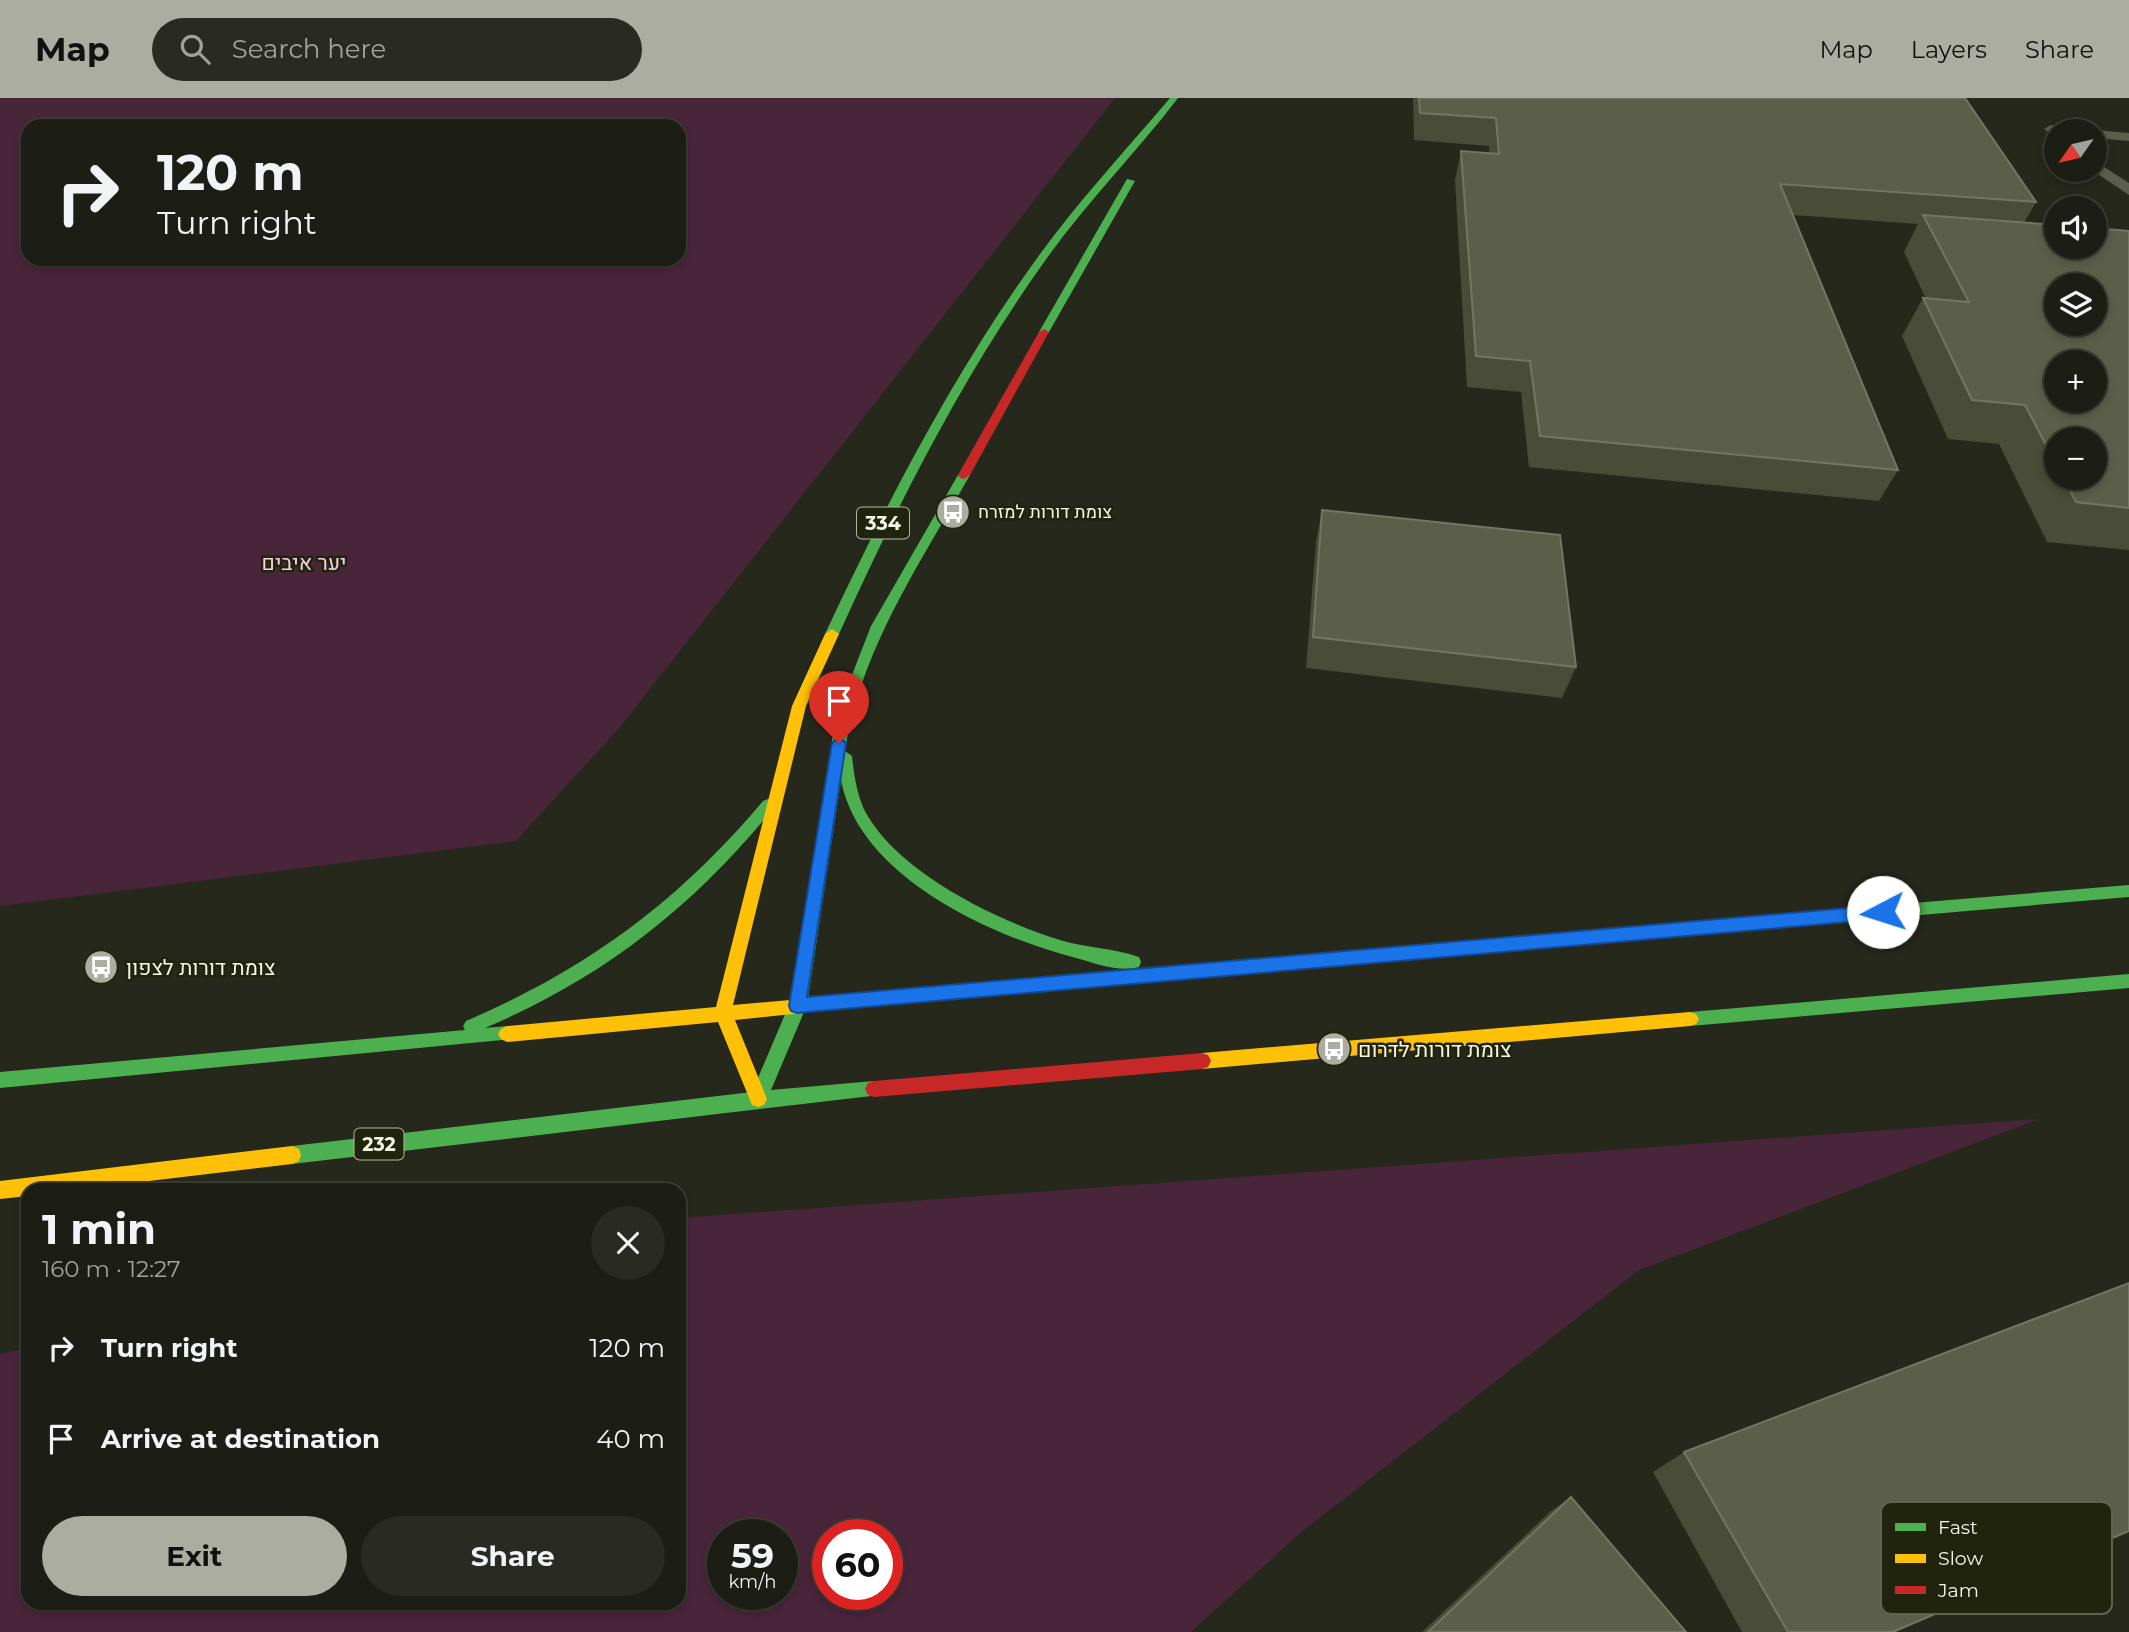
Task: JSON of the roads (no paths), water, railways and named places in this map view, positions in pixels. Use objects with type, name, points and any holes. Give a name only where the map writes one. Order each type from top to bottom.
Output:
[{"type":"main road","name":"334","points":[[758,1099],[797,1006],[843,716],[878,626],[1177,98]]},
{"type":"main road","name":"334","points":[[723,1013],[799,706],[870,548],[969,370],[1043,257],[1177,98]]},
{"type":"main road","points":[[843,716],[850,794],[863,819],[887,850],[920,878],[984,917],[1023,934],[1095,958],[1201,970]]},
{"type":"main road","points":[[436,1039],[485,1021],[545,991],[654,923],[717,868],[775,795]]},
{"type":"main road","points":[[0,1080],[1201,970],[2129,891]]},
{"type":"main road","name":"232","points":[[58,1183],[758,1099],[2129,981]]},
{"type":"main road","points":[[723,1013],[758,1099]]},
{"type":"main road","name":"232","points":[[0,1190],[21,1187]]},
{"type":"lane","points":[[2107,135],[2129,137]]},
{"type":"lane","points":[[2107,174],[2129,190]]},
{"type":"place","name":"צומת דורות למזרח","points":[[953,512]]},
{"type":"place","name":"צומת דורות לצפון","points":[[101,967]]},
{"type":"place","name":"צומת דורות לדרום","points":[[1334,1049]]},
{"type":"park label","name":"יער איבים","points":[[304,562]]}]
